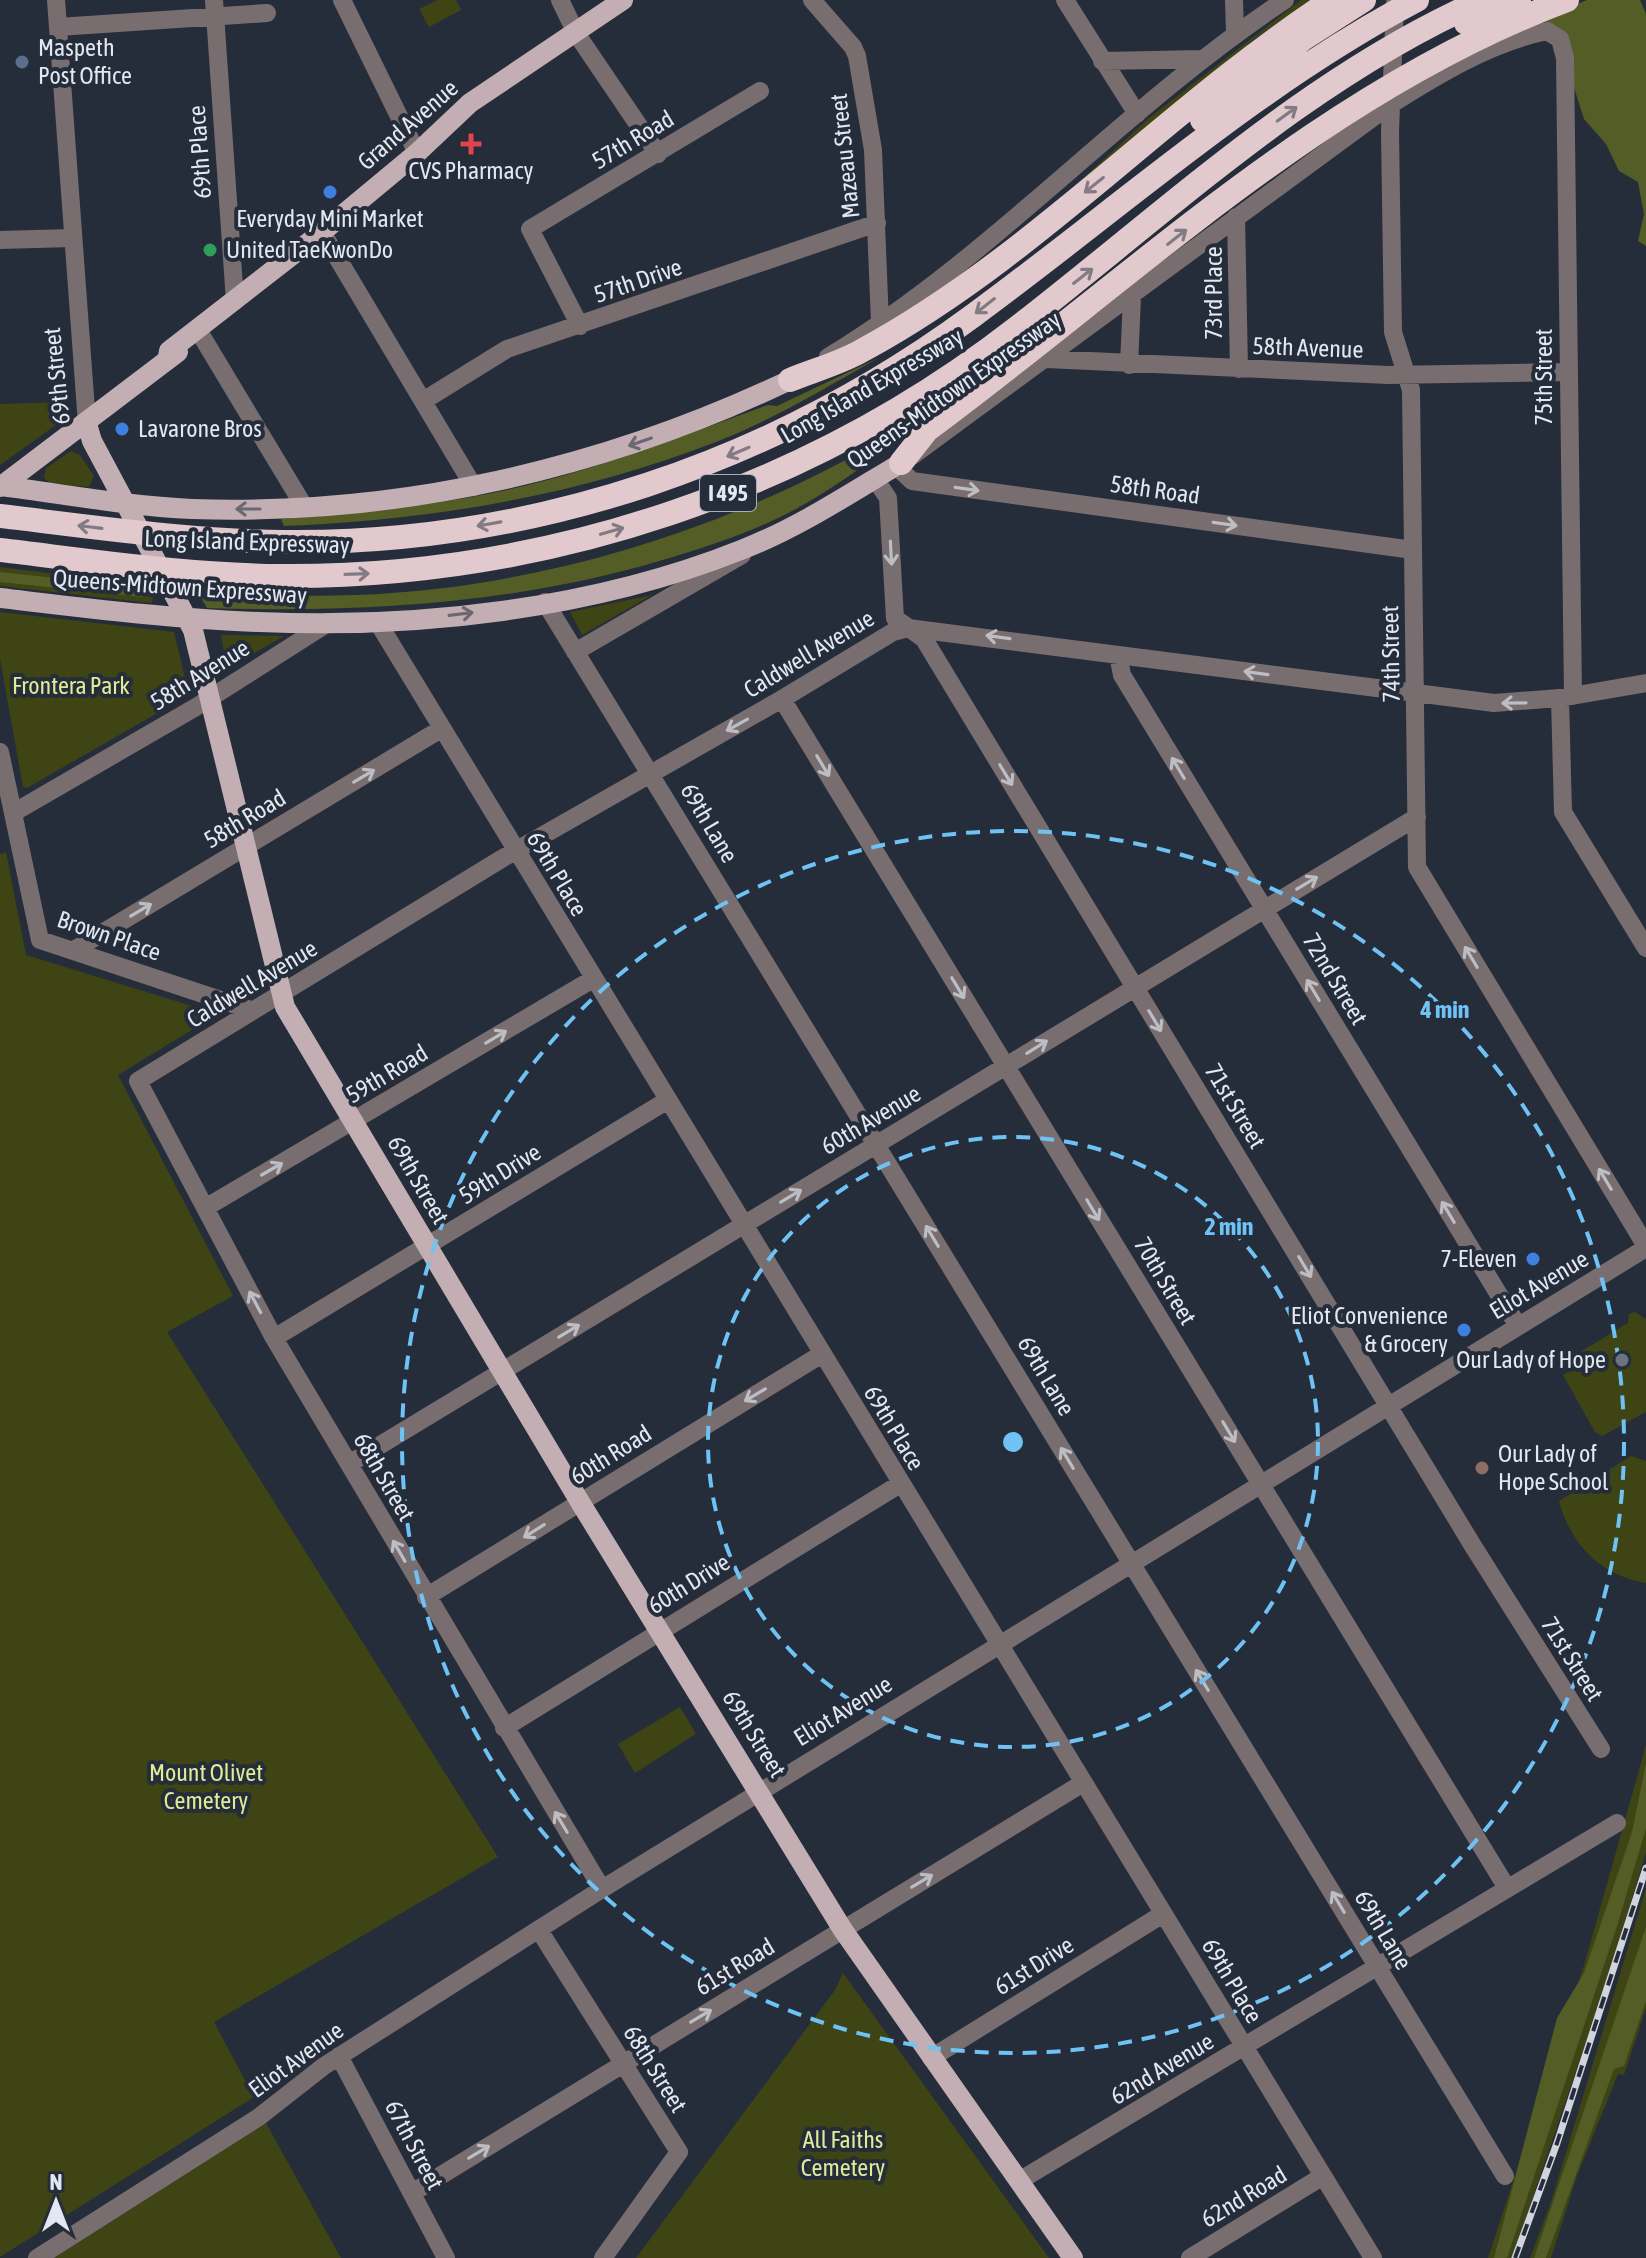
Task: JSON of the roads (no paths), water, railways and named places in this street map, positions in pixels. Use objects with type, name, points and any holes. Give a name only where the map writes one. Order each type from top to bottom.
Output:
[{"type":"highway","points":[[790,380],[860,352],[979,277],[1251,57],[1332,0]]},
{"type":"highway","name":"Long Island Expressway","points":[[0,516],[209,539],[331,542],[469,527],[605,498],[694,470],[821,412],[939,340],[1272,87],[1357,33],[1417,0]]},
{"type":"highway","points":[[898,465],[927,430],[1278,158],[1363,100],[1483,0]]},
{"type":"highway","points":[[1431,41],[1519,0]]},
{"type":"highway","points":[[1431,41],[1490,31],[1567,0]]},
{"type":"highway","points":[[1069,241],[1122,185],[1303,39],[1362,1]]},
{"type":"highway","name":"Long Island Expressway","points":[[0,550],[232,575],[372,574],[467,563],[558,546],[694,505],[820,452],[956,372],[1350,73],[1375,70],[1431,41]]},
{"type":"main road","name":"Grand Avenue","points":[[168,357],[169,351],[195,329],[228,302],[235,301],[417,153],[470,103],[623,0]]},
{"type":"main road","name":"Grand Avenue","points":[[0,486],[87,424],[168,357],[201,335],[235,306],[235,301]]},
{"type":"main road","points":[[0,486],[129,509],[305,508],[383,501],[474,487],[615,450],[711,416],[790,380]]},
{"type":"main road","name":"69th Street","points":[[87,424],[92,441],[188,618],[282,997],[580,1502],[843,1930],[1073,2258]]},
{"type":"main road","name":"Queens-Midtown Expressway","points":[[0,598],[188,618],[328,623],[377,621],[545,602],[681,571],[771,537],[898,465]]},
{"type":"street","name":"69th Street","points":[[56,0],[87,424]]},
{"type":"street","points":[[342,0],[417,153]]},
{"type":"street","points":[[560,0],[576,33],[658,154]]},
{"type":"street","name":"Mazeau Street","points":[[812,0],[853,47],[857,56],[873,150],[880,323]]},
{"type":"street","points":[[1065,0],[1137,114]]},
{"type":"street","points":[[1234,0],[1235,34]]},
{"type":"street","points":[[790,380],[880,323],[979,251],[1203,59],[1285,0]]},
{"type":"street","name":"74th Street","points":[[1395,0],[1390,105],[1393,332],[1411,390],[1417,867],[1646,1247]]},
{"type":"street","points":[[58,27],[215,8],[267,13]]},
{"type":"street","name":"69th Place","points":[[215,8],[235,301]]},
{"type":"street","name":"Queens-Midtown Expressway","points":[[898,465],[1132,297],[1390,105],[1462,63],[1515,37],[1547,31],[1560,39],[1565,58]]},
{"type":"street","name":"75th Street","points":[[1565,58],[1568,372],[1563,812],[1646,948]]},
{"type":"street","points":[[1102,61],[1203,59]]},
{"type":"street","name":"57th Road","points":[[580,326],[530,229],[760,91]]},
{"type":"street","name":"73rd Place","points":[[1236,217],[1239,369]]},
{"type":"street","name":"57th Drive","points":[[423,401],[507,349],[877,223]]},
{"type":"street","points":[[322,232],[474,487]]},
{"type":"street","points":[[0,240],[72,238]]},
{"type":"street","points":[[1129,365],[1132,297]]},
{"type":"street","points":[[201,335],[305,508]]},
{"type":"street","name":"58th Avenue","points":[[1047,359],[1129,365],[1407,374],[1568,372]]},
{"type":"street","name":"58th Road","points":[[898,465],[912,481],[1413,550]]},
{"type":"street","name":"71st Street","points":[[875,479],[888,498],[895,618],[924,639],[1601,1749]]},
{"type":"street","points":[[575,652],[771,537]]},
{"type":"street","name":"69th Lane","points":[[545,602],[1505,2176]]},
{"type":"street","name":"69th Place","points":[[377,621],[1373,2258]]},
{"type":"street","name":"58th Avenue","points":[[13,813],[210,699],[328,623]]},
{"type":"street","name":"Caldwell Avenue","points":[[138,1081],[251,1010],[282,997],[650,773],[893,632],[908,628],[1494,703],[1566,697],[1646,683]]},
{"type":"street","name":"72nd Street","points":[[1118,655],[1122,675],[1518,1326]]},
{"type":"street","name":"70th Street","points":[[782,699],[1507,1888]]},
{"type":"street","name":"58th Road","points":[[74,950],[441,729]]},
{"type":"street","name":"Brown Place","points":[[0,752],[2,778],[13,813],[40,940],[251,1010]]},
{"type":"street","name":"60th Avenue","points":[[349,1464],[1417,817]]},
{"type":"street","name":"59th Road","points":[[205,1208],[593,979]]},
{"type":"street","name":"68th Street","points":[[138,1081],[274,1338],[602,1889]]},
{"type":"street","name":"59th Drive","points":[[274,1338],[668,1100]]},
{"type":"street","name":"Eliot Avenue","points":[[37,2258],[259,2117],[339,2056],[602,1889],[1646,1247]]},
{"type":"street","name":"60th Road","points":[[426,1597],[822,1354]]},
{"type":"street","name":"60th Drive","points":[[504,1728],[900,1484]]},
{"type":"street","name":"61st Road","points":[[412,2193],[1083,1783]]},
{"type":"street","name":"62nd Avenue","points":[[1019,2181],[1617,1823]]},
{"type":"street","name":"61st Drive","points":[[931,2058],[1163,1914]]},
{"type":"street","name":"68th Street","points":[[539,1930],[679,2152],[603,2258]]},
{"type":"street","name":"67th Street","points":[[339,2056],[446,2258]]},
{"type":"street","name":"62nd Road","points":[[1190,2258],[1323,2176]]},
{"type":"railway","points":[[1515,2258],[1557,2143],[1646,1868]]},
{"type":"place","name":"Maspeth Post Office","points":[[22,62]]},
{"type":"place","name":"CVS Pharmacy","points":[[471,144]]},
{"type":"place","name":"Everyday Mini Market","points":[[330,192]]},
{"type":"place","name":"United TaeKwonDo","points":[[210,250]]},
{"type":"place","name":"Lavarone Bros","points":[[122,429]]},
{"type":"place","name":"7-Eleven","points":[[1533,1259]]},
{"type":"place","name":"Eliot Convenience & Grocery","points":[[1464,1330]]},
{"type":"place","name":"Our Lady of Hope","points":[[1622,1360]]},
{"type":"place","name":"Our Lady of Hope School","points":[[1482,1468]]},
{"type":"park label","name":"Frontera Park","points":[[71,686]]},
{"type":"park label","name":"Mount Olivet Cemetery","points":[[206,1787]]},
{"type":"park label","name":"All Faiths Cemetery","points":[[843,2154]]}]
